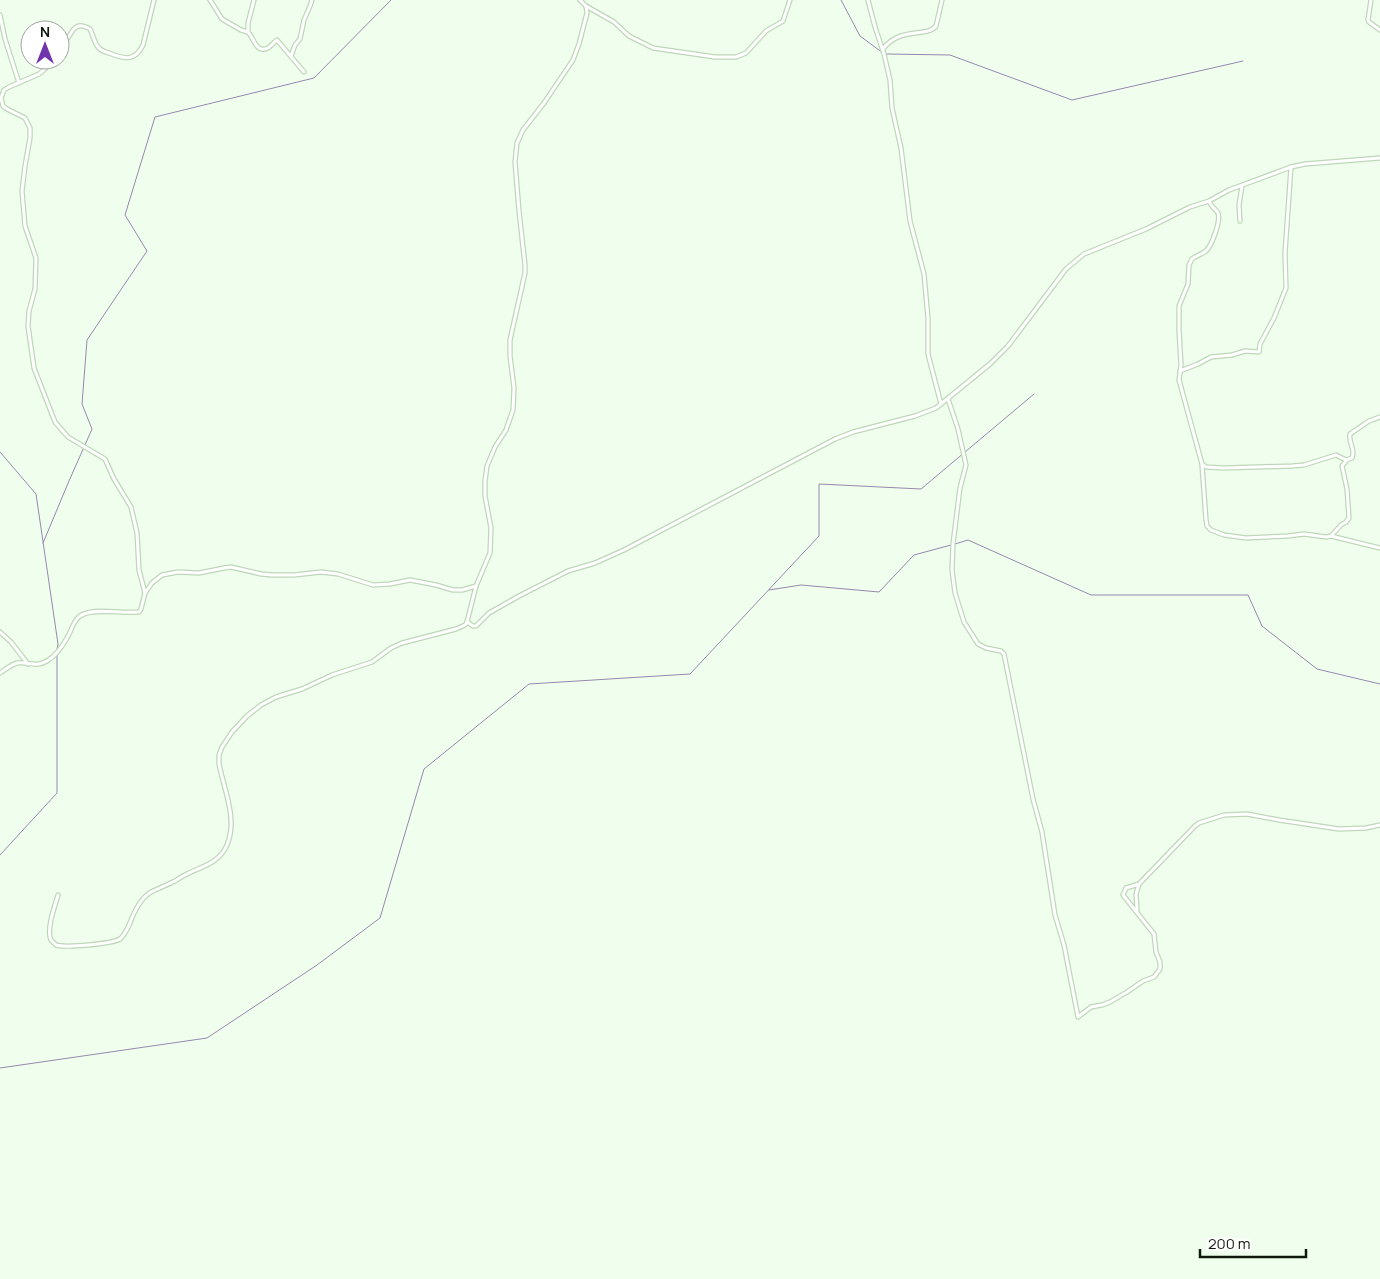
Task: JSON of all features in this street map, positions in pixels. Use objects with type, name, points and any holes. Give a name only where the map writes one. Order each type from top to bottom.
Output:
[{"type":"street","points":[[70,35],[75,27],[82,25],[90,29],[100,50],[128,58],[140,51],[143,45],[154,0]]},
{"type":"street","points":[[210,0],[222,19],[248,32]]},
{"type":"street","points":[[254,0],[248,23],[248,32],[258,48],[262,50],[267,49],[277,40],[304,72]]},
{"type":"street","points":[[291,56],[295,45],[300,39],[304,20],[312,0]]},
{"type":"street","points":[[580,0],[586,6],[614,22],[629,36],[653,48],[714,57],[736,57],[746,53],[766,31],[783,21],[790,0]]},
{"type":"street","points":[[868,0],[890,80],[892,108],[901,148],[910,221],[924,274],[928,318],[928,354],[941,404]]},
{"type":"street","points":[[883,49],[892,39],[902,35],[928,32],[934,29],[942,0]]},
{"type":"street","points":[[1371,0],[1368,20],[1380,30]]},
{"type":"street","points":[[58,895],[50,930],[51,939],[57,945],[97,944],[112,942],[121,938],[144,897],[184,875],[211,864],[224,851],[229,839],[231,822],[219,756],[222,747],[232,732],[254,709],[269,700],[302,689],[332,675],[372,662],[396,646],[456,629],[467,622],[476,586],[490,553],[491,528],[485,496],[487,466],[495,447],[506,430],[514,400],[510,340],[526,265],[515,162],[517,143],[573,60],[586,17],[586,6]]},
{"type":"street","points":[[0,16],[19,83]]},
{"type":"street","points":[[2,94],[9,87],[45,70]]},
{"type":"street","points":[[0,88],[3,106],[25,118],[30,128],[22,191],[25,226],[36,258],[35,289],[29,311],[28,326],[34,368],[55,422],[68,437],[105,459],[114,479],[132,507],[139,570],[145,593]]},
{"type":"street","points":[[467,622],[472,626],[476,626],[489,613],[519,596],[568,571],[595,563],[624,550],[835,439],[868,427],[915,416],[936,408],[990,364],[1008,346],[1060,275],[1074,260],[1084,254],[1146,229],[1190,207],[1209,201],[1242,185],[1291,167],[1305,164],[1380,158]]},
{"type":"street","points":[[1180,371],[1211,357],[1232,355],[1245,351],[1259,352],[1260,344],[1274,318],[1286,288],[1285,253],[1291,167]]},
{"type":"street","points":[[1240,221],[1239,205],[1242,185]]},
{"type":"street","points":[[1209,201],[1210,206],[1216,210],[1219,220],[1218,226],[1205,251],[1195,256],[1190,262],[1188,284],[1179,306],[1178,330],[1181,359],[1179,380],[1202,464],[1207,526],[1211,530],[1224,535],[1246,538],[1304,534],[1331,536],[1380,548]]},
{"type":"street","points":[[948,399],[958,429],[966,465],[960,488],[953,544],[952,570],[955,593],[964,622],[978,644],[1001,651],[1004,654],[1032,799],[1042,832],[1044,855],[1055,915],[1064,945],[1078,1017],[1091,1007],[1110,1002],[1128,992],[1143,981],[1154,977],[1158,972],[1160,965],[1154,934],[1123,895],[1126,888],[1140,884]]},
{"type":"street","points":[[1331,536],[1348,518],[1347,489],[1342,466],[1346,460],[1352,458],[1354,452],[1349,439],[1350,434],[1369,421],[1380,417]]},
{"type":"street","points":[[1202,464],[1211,468],[1253,468],[1292,466],[1336,455],[1346,460]]},
{"type":"street","points":[[0,673],[15,664],[37,665],[43,663],[56,654],[77,619],[84,614],[139,612],[145,593],[162,574],[178,572],[199,573],[231,567],[272,575],[321,572],[338,574],[373,585],[410,580],[436,584],[453,590],[462,590],[476,586]]},
{"type":"street","points":[[0,632],[29,664]]},
{"type":"street","points":[[1137,912],[1136,894],[1140,884],[1199,823],[1224,815],[1246,814],[1339,829],[1366,828],[1380,825]]},
{"type":"waterway","points":[[43,543],[92,429],[82,404],[87,340],[147,251],[125,215],[155,117],[314,78],[391,0]]},
{"type":"waterway","points":[[841,0],[860,36],[883,53]]},
{"type":"waterway","points":[[886,54],[950,55],[1072,100],[1243,61]]},
{"type":"waterway","points":[[0,1068],[207,1038],[317,965],[380,918],[424,769],[529,684],[690,674],[819,536],[819,484],[921,489],[1034,394]]},
{"type":"waterway","points":[[0,452],[36,494],[58,644],[57,649]]},
{"type":"waterway","points":[[955,544],[968,540],[1091,595],[1248,595],[1262,626],[1317,669],[1380,684]]},
{"type":"waterway","points":[[769,590],[801,585],[879,592],[914,555],[951,545]]},
{"type":"waterway","points":[[0,855],[57,793],[57,653]]}]
